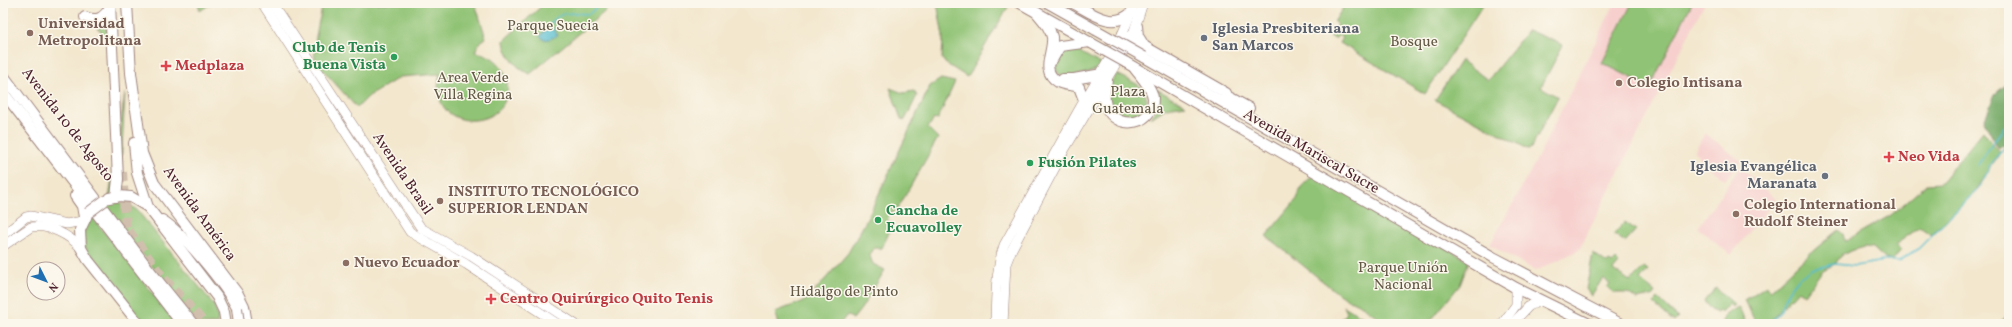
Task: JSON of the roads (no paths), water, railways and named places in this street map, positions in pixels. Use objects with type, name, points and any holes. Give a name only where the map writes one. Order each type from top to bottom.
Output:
[{"type":"main road","name":"Avenida América","points":[[127,3],[134,93],[142,153],[154,183],[238,294],[244,306],[246,324]]},
{"type":"main road","name":"Avenida Mariscal Sucre","points":[[1020,3],[1133,66],[1516,288],[1589,324]]},
{"type":"main road","name":"Avenida Mariscal Sucre","points":[[1048,3],[1494,257],[1621,324]]},
{"type":"main road","points":[[1073,3],[1114,21],[1121,21],[1131,13]]},
{"type":"main road","points":[[85,17],[93,20],[100,19],[106,14],[110,5]]},
{"type":"main road","points":[[109,199],[118,179],[110,5]]},
{"type":"main road","points":[[1038,13],[1049,28],[1052,36],[1052,43],[1047,62],[1050,72],[1061,84],[1079,87],[1084,100]]},
{"type":"main road","points":[[1137,26],[1140,40],[1148,47]]},
{"type":"main road","points":[[1127,36],[1226,93],[1231,99],[1249,108]]},
{"type":"main road","points":[[1090,42],[1060,46],[1052,57],[1053,70],[1062,78],[1067,80],[1104,77],[1105,100],[1110,113],[1116,120],[1122,123],[1140,121],[1149,113],[1153,99],[1148,87],[1133,66]]},
{"type":"main road","points":[[112,52],[117,71],[118,110]]},
{"type":"main road","name":"Avenida 10 de Agosto","points":[[3,69],[76,165],[96,189],[109,199]]},
{"type":"main road","name":"Avenida 10 de Agosto","points":[[3,75],[150,270],[193,324]]},
{"type":"main road","name":"Avenida 10 de Agosto","points":[[3,92],[182,324]]},
{"type":"main road","name":"Avenida América","points":[[134,93],[132,124],[137,173],[148,207]]},
{"type":"main road","name":"Avenida Mariscal Sucre","points":[[1226,93],[1230,101],[1230,106]]},
{"type":"main road","points":[[3,100],[82,206],[85,217],[79,234],[81,248],[88,260],[139,324]]},
{"type":"main road","name":"Avenida 10 de Agosto","points":[[85,217],[109,199],[131,197],[148,207],[217,297],[224,312],[226,324]]},
{"type":"main road","points":[[157,217],[175,229],[184,238],[229,293],[237,308],[240,324]]},
{"type":"main road","points":[[217,297],[240,324]]},
{"type":"street","name":"Avenida Brasil","points":[[262,3],[343,126],[410,232],[466,264],[558,324]]},
{"type":"street","name":"Avenida Brasil","points":[[272,3],[421,228],[471,256],[575,324]]},
{"type":"street","points":[[1127,36],[1134,3]]},
{"type":"street","points":[[1003,324],[1006,264],[1012,249],[1104,77],[1127,36],[1137,26],[1143,3]]},
{"type":"street","points":[[995,324],[998,262],[1004,245],[1084,100],[1104,77]]},
{"type":"street","points":[[3,235],[26,217],[31,216],[67,224],[85,217]]},
{"type":"street","points":[[3,246],[30,227],[36,226],[64,234],[72,239],[81,248]]},
{"type":"street","points":[[1502,324],[1516,305],[1516,288]]},
{"type":"street","points":[[1512,324],[1529,306],[1541,300]]},
{"type":"water","points":[[550,25],[558,35],[546,40],[540,36]]},
{"type":"waterway","points":[[550,25],[553,20],[562,15],[572,13],[589,14],[596,8],[597,3]]},
{"type":"waterway","points":[[1977,166],[2009,120]]},
{"type":"waterway","points":[[1768,324],[1780,313],[1788,292],[1799,278],[1812,269],[1835,264],[1855,266],[1884,261],[1899,261],[1917,250],[1980,186],[1994,160],[2009,142]]},
{"type":"tunnel","points":[[122,172],[126,228],[164,279],[205,324]]},
{"type":"place","name":"Universidad Metropolitana","points":[[30,33]]},
{"type":"place","name":"Iglesia Presbiteriana San Marcos","points":[[1204,38]]},
{"type":"place","name":"Club de Tenis Buena Vista","points":[[394,57]]},
{"type":"place","name":"Medplaza","points":[[166,66]]},
{"type":"place","name":"Colegio Intisana","points":[[1619,83]]},
{"type":"place","name":"Neo Vida","points":[[1889,157]]},
{"type":"place","name":"Fusión Pilates","points":[[1030,163]]},
{"type":"place","name":"Iglesia Evangélica Maranata","points":[[1825,176]]},
{"type":"place","name":"INSTITUTO TECNOLÓGICO SUPERIOR LENDAN","points":[[440,201]]},
{"type":"place","name":"Colegio International Rudolf Steiner","points":[[1736,214]]},
{"type":"place","name":"Cancha de Ecuavolley","points":[[878,220]]},
{"type":"place","name":"Nuevo Ecuador","points":[[346,263]]},
{"type":"place","name":"Centro Quirúrgico Quito Tenis","points":[[491,299]]},
{"type":"park label","name":"Parque Suecia","points":[[553,26]]},
{"type":"park label","name":"Bosque","points":[[1414,42]]},
{"type":"park label","name":"Area Verde Villa Regina","points":[[473,86]]},
{"type":"park label","name":"Plaza Guatemala","points":[[1128,100]]},
{"type":"park label","name":"Parque Unión Nacional","points":[[1403,276]]},
{"type":"park label","name":"Hidalgo de Pinto","points":[[844,292]]}]
